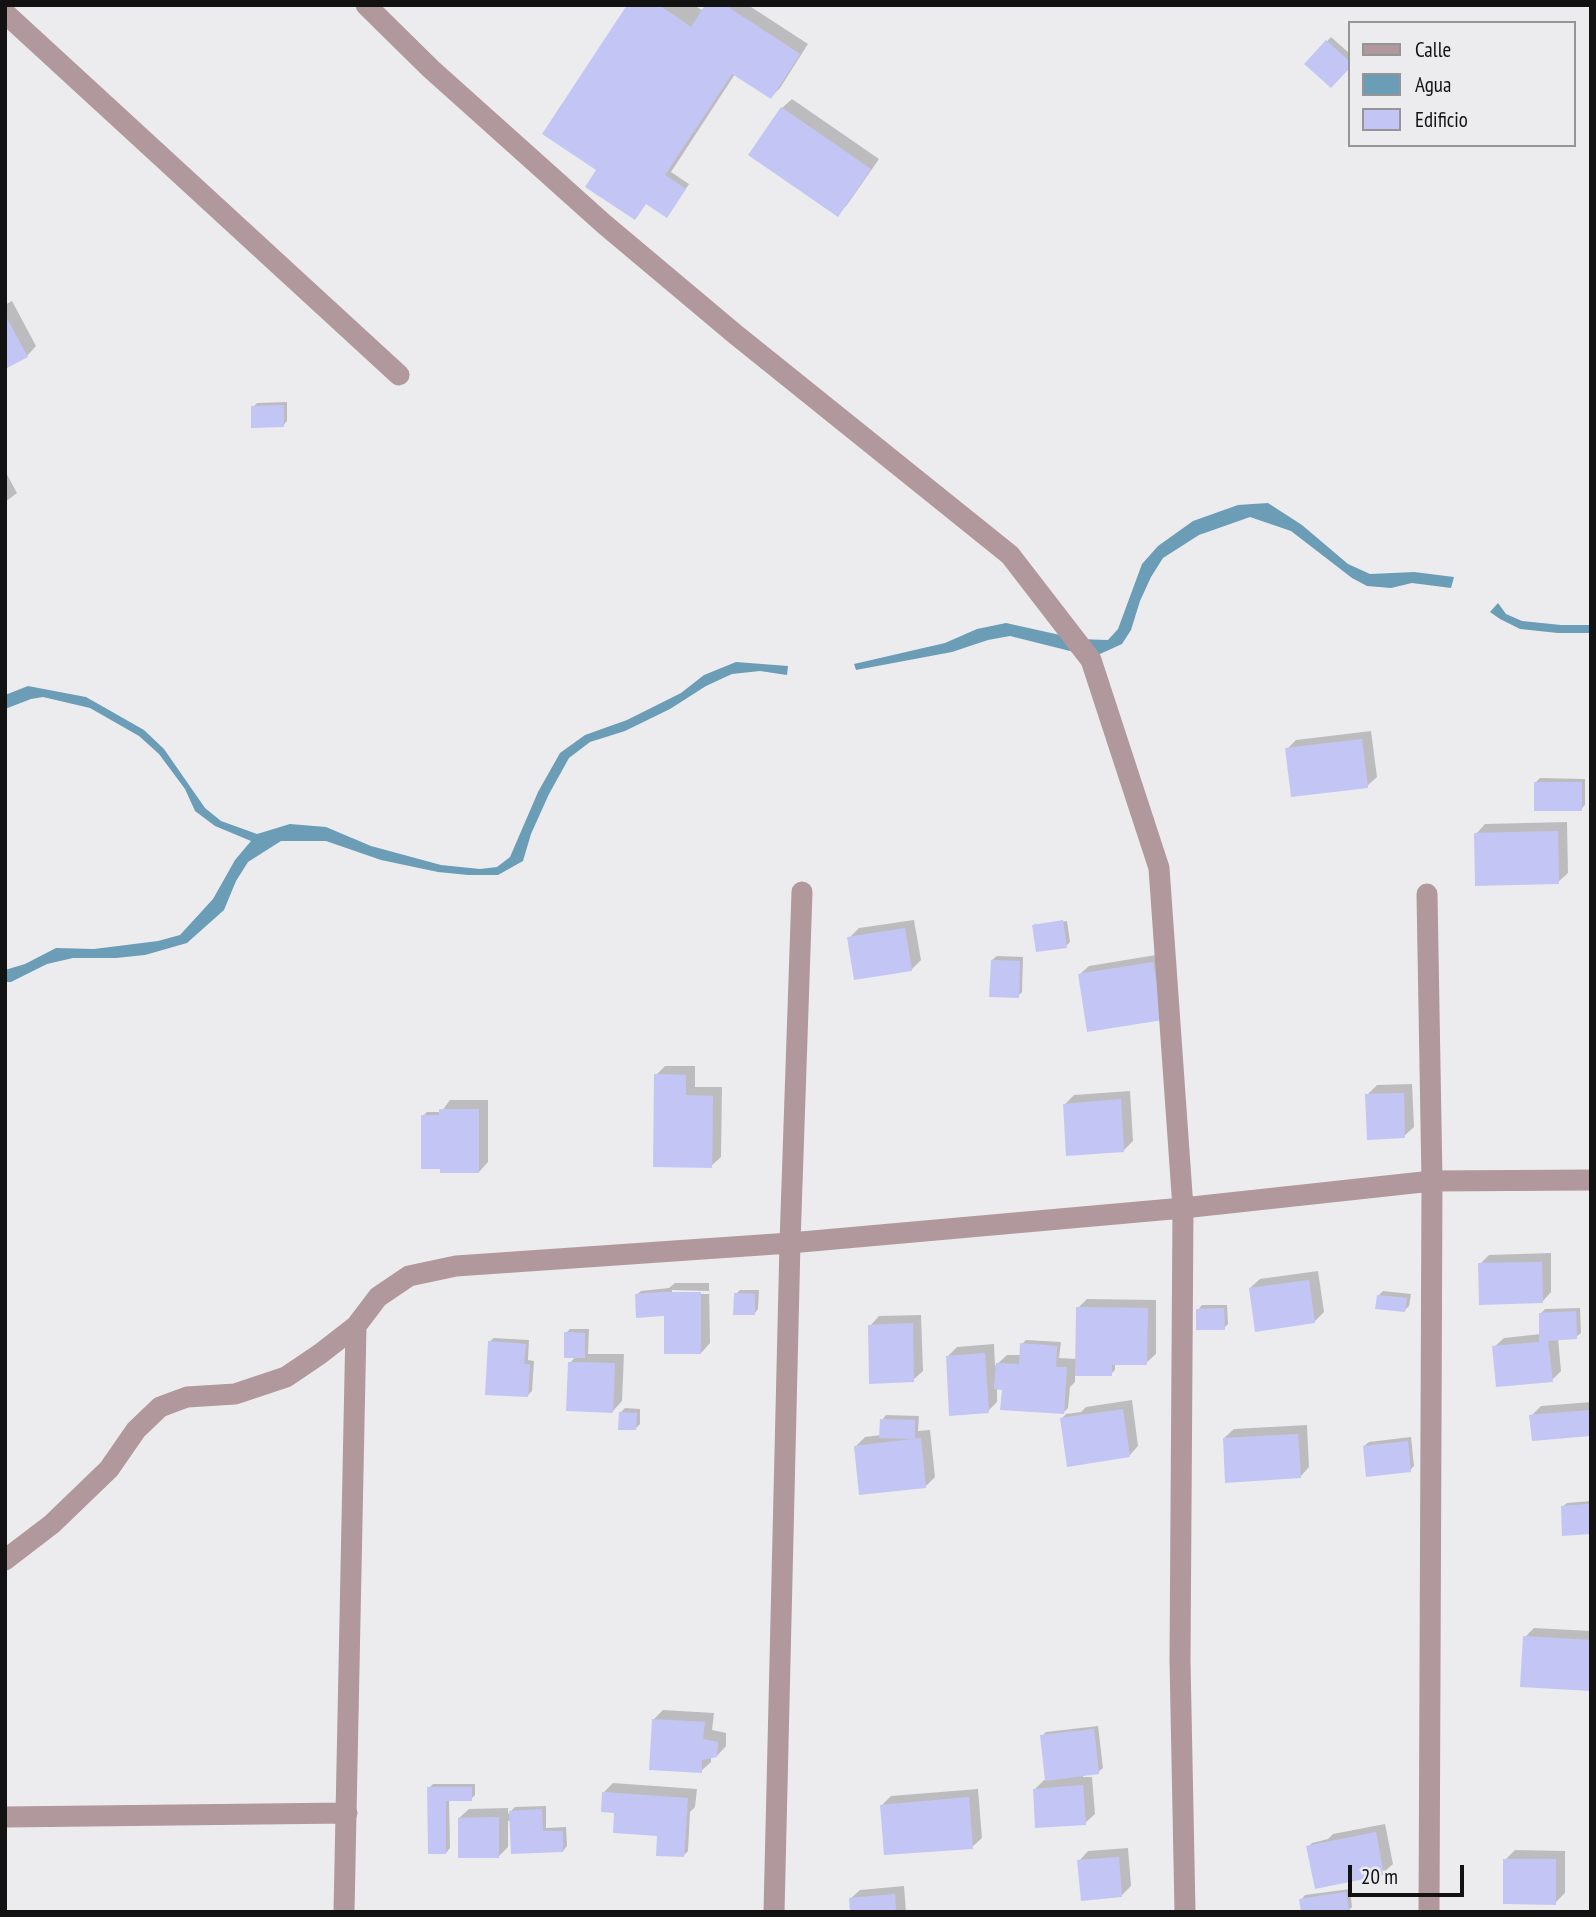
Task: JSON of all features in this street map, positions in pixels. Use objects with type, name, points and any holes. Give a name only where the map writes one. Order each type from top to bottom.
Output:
[{"type":"street","points":[[366,5],[431,69],[604,224],[735,334],[1010,555],[1091,660],[1158,867],[1183,1208],[1180,1660],[1185,1912]]},
{"type":"street","points":[[5,13],[399,375]]},
{"type":"street","points":[[774,1912],[790,1242],[802,892]]},
{"type":"street","points":[[1426,894],[1432,1181],[1429,1912]]},
{"type":"street","points":[[5,1560],[52,1524],[109,1469],[136,1430],[160,1407],[187,1397],[235,1394],[286,1377],[356,1326],[378,1297],[409,1276],[456,1266],[790,1242],[1183,1208],[1432,1181],[1591,1180]]},
{"type":"street","points":[[344,1912],[356,1326]]},
{"type":"street","points":[[5,1817],[347,1813]]},
{"type":"water","points":[[1268,503],[1302,525],[1348,564],[1370,574],[1414,572],[1454,577],[1451,588],[1412,583],[1391,588],[1367,586],[1352,578],[1291,531],[1250,517],[1199,535],[1163,558],[1151,577],[1131,630],[1122,644],[1100,654],[1078,653],[1010,636],[952,652],[856,670],[854,664],[945,643],[977,629],[1006,623],[1078,639],[1108,640],[1118,629],[1142,564],[1158,546],[1193,521],[1238,505]]},
{"type":"water","points":[[1498,603],[1506,614],[1522,621],[1591,625],[1591,633],[1520,629],[1490,612]]},
{"type":"water","points":[[736,662],[788,666],[787,675],[760,671],[732,674],[625,731],[590,742],[569,758],[531,834],[523,861],[498,875],[438,872],[381,860],[326,841],[281,841],[248,862],[236,881],[224,910],[187,943],[145,955],[73,958],[47,964],[11,982],[5,982],[5,970],[25,964],[56,948],[94,949],[158,941],[180,935],[213,899],[235,860],[251,841],[215,826],[195,811],[185,789],[159,754],[139,736],[90,708],[43,697],[5,709],[5,695],[28,686],[86,697],[144,730],[164,749],[205,808],[221,821],[257,834],[290,824],[326,827],[371,846],[441,865],[480,869],[497,867],[510,857],[538,792],[560,753],[585,735],[627,720],[681,693],[704,675]]},
{"type":"building","points":[[627,5],[659,5],[691,27],[705,5],[725,5],[800,54],[771,99],[732,74],[665,175],[686,189],[667,218],[646,204],[635,220],[585,187],[596,170],[542,134]]},
{"type":"building","points":[[1326,40],[1348,60],[1348,70],[1331,88],[1304,64]]},
{"type":"building","points":[[781,107],[871,169],[838,217],[748,155]]},
{"type":"building","points":[[5,315],[28,357],[5,369]]},
{"type":"building","points":[[284,405],[284,427],[251,428],[251,406]]},
{"type":"building","points":[[1362,739],[1368,788],[1291,797],[1285,748]]},
{"type":"building","points":[[1534,782],[1582,782],[1582,811],[1534,811]]},
{"type":"building","points":[[1558,831],[1559,884],[1475,886],[1474,833]]},
{"type":"building","points":[[1063,920],[1067,948],[1036,952],[1032,925]]},
{"type":"building","points":[[905,928],[912,971],[854,980],[847,937]]},
{"type":"building","points":[[991,960],[1020,961],[1019,998],[989,997]]},
{"type":"building","points":[[1153,962],[1163,1020],[1087,1032],[1078,974]]},
{"type":"building","points":[[654,1074],[686,1075],[686,1095],[713,1096],[712,1168],[653,1167]]},
{"type":"building","points":[[1404,1093],[1405,1138],[1367,1140],[1365,1094]]},
{"type":"building","points":[[1121,1099],[1124,1152],[1066,1156],[1063,1104]]},
{"type":"building","points":[[439,1109],[479,1109],[479,1173],[440,1173],[440,1169],[421,1169],[421,1115],[439,1115]]},
{"type":"building","points":[[1542,1262],[1543,1303],[1479,1305],[1478,1263]]},
{"type":"building","points":[[1309,1280],[1315,1323],[1255,1332],[1249,1288]]},
{"type":"building","points":[[701,1292],[701,1354],[664,1354],[664,1316],[636,1318],[635,1294]]},
{"type":"building","points":[[734,1293],[755,1294],[755,1315],[733,1315]]},
{"type":"building","points":[[1377,1295],[1407,1298],[1405,1312],[1375,1309]]},
{"type":"building","points":[[1076,1307],[1148,1308],[1147,1365],[1112,1365],[1112,1376],[1075,1376]]},
{"type":"building","points":[[1224,1308],[1225,1330],[1196,1330],[1196,1309]]},
{"type":"building","points":[[1576,1311],[1577,1339],[1548,1341],[1553,1382],[1496,1387],[1492,1346],[1539,1342],[1539,1313]]},
{"type":"building","points":[[913,1323],[914,1382],[869,1384],[868,1325]]},
{"type":"building","points":[[564,1332],[585,1333],[585,1358],[564,1358]]},
{"type":"building","points":[[488,1341],[526,1344],[524,1364],[530,1364],[528,1397],[485,1395]]},
{"type":"building","points":[[1020,1343],[1057,1346],[1056,1367],[1067,1367],[1064,1414],[1000,1410],[1002,1390],[994,1389],[996,1363],[1019,1364]]},
{"type":"building","points":[[985,1353],[989,1413],[949,1416],[946,1356]]},
{"type":"building","points":[[568,1362],[615,1363],[613,1413],[566,1411]]},
{"type":"building","points":[[1123,1409],[1130,1457],[1067,1467],[1060,1418]]},
{"type":"building","points":[[1591,1410],[1591,1436],[1532,1441],[1529,1415]]},
{"type":"building","points":[[619,1412],[637,1413],[636,1430],[618,1430]]},
{"type":"building","points":[[880,1419],[915,1420],[915,1439],[879,1438]]},
{"type":"building","points":[[1298,1434],[1301,1478],[1225,1483],[1223,1438]]},
{"type":"building","points":[[921,1438],[926,1488],[859,1495],[854,1446]]},
{"type":"building","points":[[1408,1441],[1411,1472],[1366,1477],[1363,1446]]},
{"type":"building","points":[[1591,1504],[1591,1534],[1562,1536],[1561,1506]]},
{"type":"building","points":[[1523,1636],[1591,1640],[1591,1691],[1520,1687]]},
{"type":"building","points":[[652,1719],[705,1722],[703,1739],[718,1742],[717,1757],[702,1760],[702,1773],[649,1770]]},
{"type":"building","points":[[1094,1729],[1099,1774],[1045,1781],[1040,1735]]},
{"type":"building","points":[[1083,1785],[1086,1825],[1035,1828],[1033,1789]]},
{"type":"building","points":[[427,1787],[472,1787],[472,1801],[446,1801],[446,1854],[428,1854]]},
{"type":"building","points":[[602,1792],[688,1798],[684,1857],[656,1856],[657,1836],[613,1833],[614,1813],[601,1812]]},
{"type":"building","points":[[969,1797],[973,1849],[884,1855],[880,1805]]},
{"type":"building","points":[[542,1809],[543,1831],[563,1831],[563,1852],[511,1854],[509,1811]]},
{"type":"building","points":[[499,1817],[499,1858],[458,1858],[458,1818]]},
{"type":"building","points":[[1376,1832],[1384,1875],[1315,1889],[1306,1846]]},
{"type":"building","points":[[1119,1857],[1122,1897],[1081,1901],[1077,1860]]},
{"type":"building","points":[[1503,1859],[1556,1859],[1556,1905],[1503,1904]]},
{"type":"building","points":[[1346,1892],[1349,1912],[1301,1912],[1299,1899]]},
{"type":"building","points":[[895,1894],[896,1912],[850,1912],[849,1898]]}]
